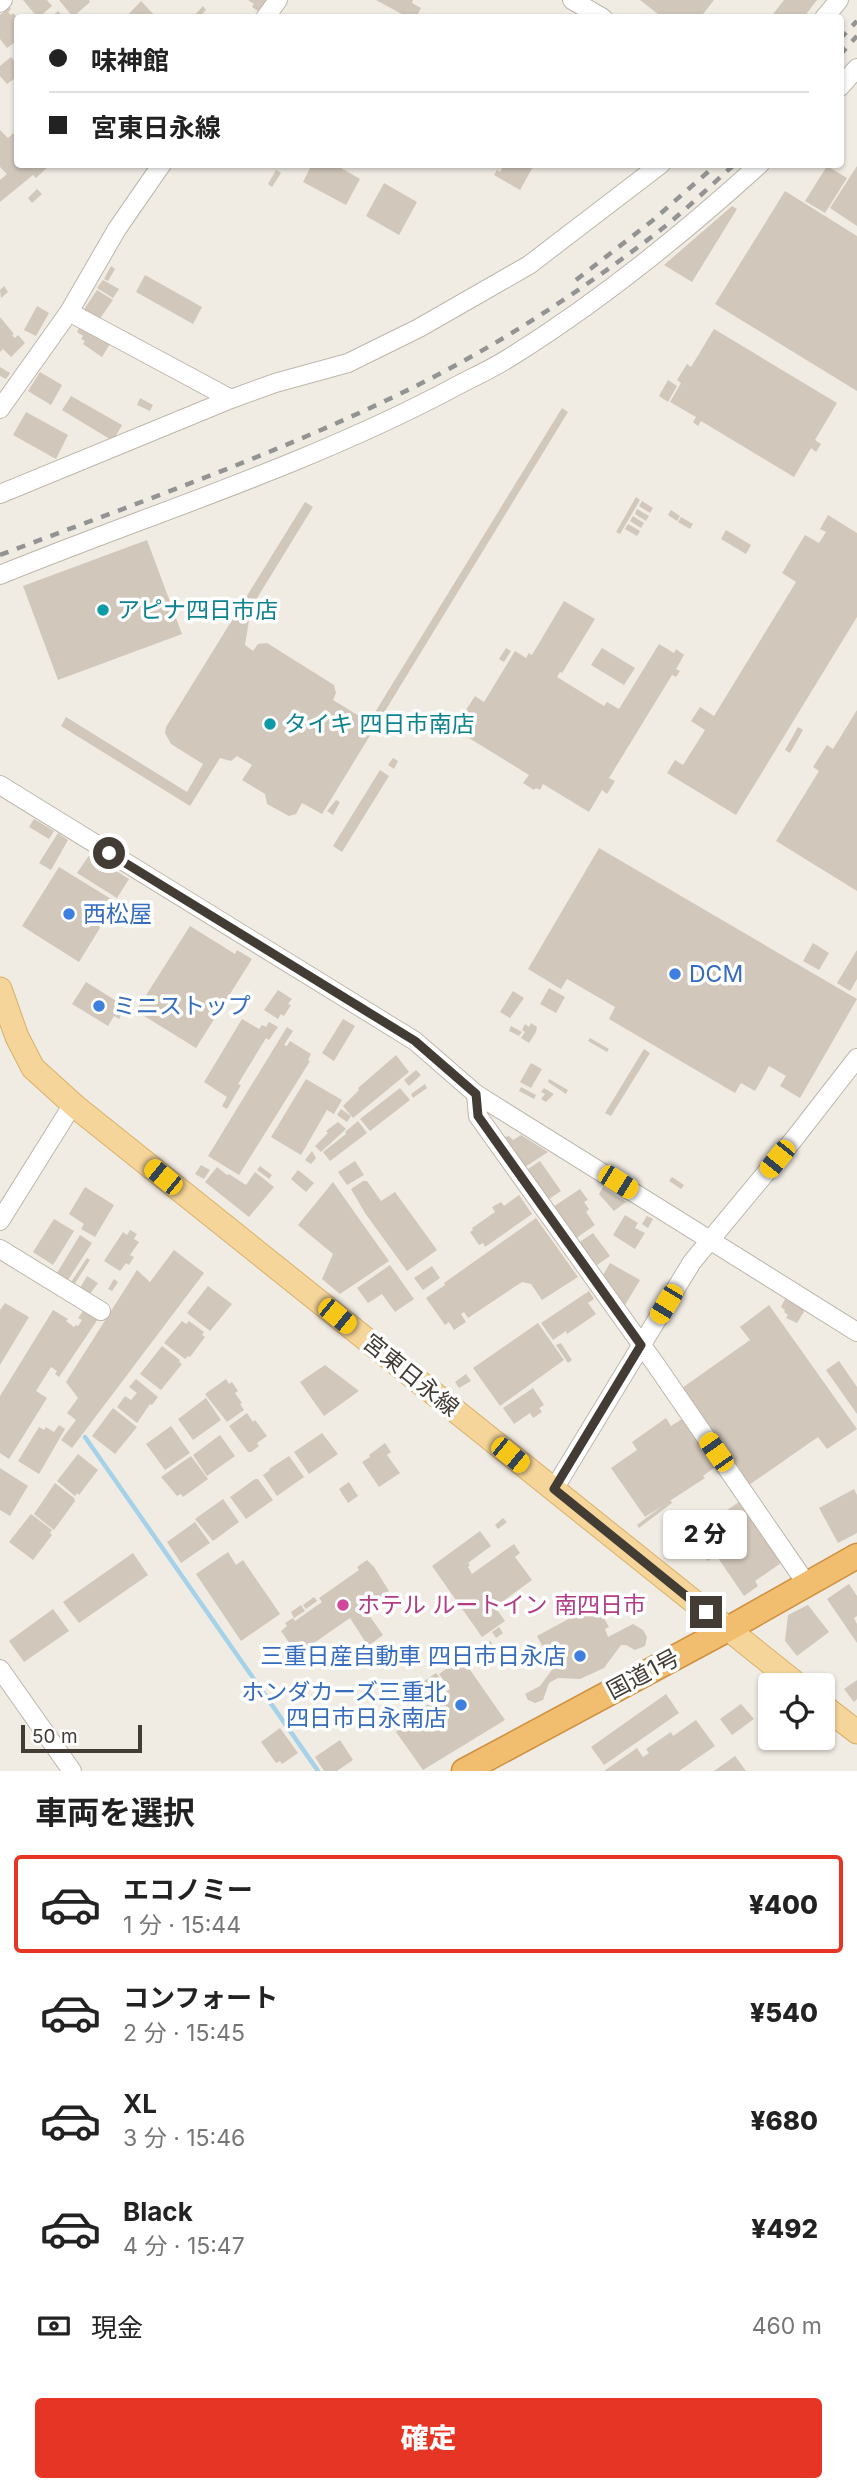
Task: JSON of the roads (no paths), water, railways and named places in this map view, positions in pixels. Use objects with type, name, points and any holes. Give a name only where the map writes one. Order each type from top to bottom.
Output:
[{"type":"highway","name":"国道1号","points":[[464,1771],[728,1629],[857,1556]]},
{"type":"main road","name":"宮東日永線","points":[[0,989],[17,1037],[33,1068],[73,1104],[783,1673]]},
{"type":"main road","points":[[835,1715],[857,1732]]},
{"type":"street","points":[[572,0],[596,14]]},
{"type":"street","points":[[827,14],[839,0]]},
{"type":"street","points":[[844,83],[857,68]]},
{"type":"street","points":[[0,409],[69,312],[117,229],[159,168]]},
{"type":"street","points":[[0,494],[231,399],[275,383],[348,363],[471,300],[529,265],[656,168]]},
{"type":"street","points":[[0,575],[314,455],[417,407],[509,358],[619,281],[690,226],[755,168]]},
{"type":"street","points":[[69,312],[231,399]]},
{"type":"street","points":[[0,785],[415,1041],[476,1094],[857,1332]]},
{"type":"street","points":[[554,1489],[692,1262],[857,1058]]},
{"type":"street","points":[[476,1094],[478,1116],[806,1583]]},
{"type":"street","points":[[0,1221],[73,1104]]},
{"type":"street","points":[[0,1249],[101,1311]]},
{"type":"street","points":[[0,1669],[72,1771]]},
{"type":"waterway","points":[[85,1437],[318,1771]]},
{"type":"railway","points":[[844,35],[857,21]]},
{"type":"railway","points":[[844,51],[857,36]]},
{"type":"railway","points":[[576,280],[652,221],[712,168]]},
{"type":"railway","points":[[0,555],[263,454],[418,385],[513,332],[605,271],[672,220],[730,168]]},
{"type":"place","name":"アピナ四日市店","points":[[103,610]]},
{"type":"place","name":"タイキ 四日市南店","points":[[270,724]]},
{"type":"place","name":"西松屋","points":[[69,914]]},
{"type":"place","name":"DCM","points":[[675,974]]},
{"type":"place","name":"ミニストップ","points":[[99,1006]]},
{"type":"place","name":"ホテル ルートイン 南四日市","points":[[343,1605]]},
{"type":"place","name":"三重日産自動車 四日市日永店","points":[[580,1656]]},
{"type":"place","name":"ホンダカーズ三重北 四日市日永南店","points":[[461,1705]]}]
